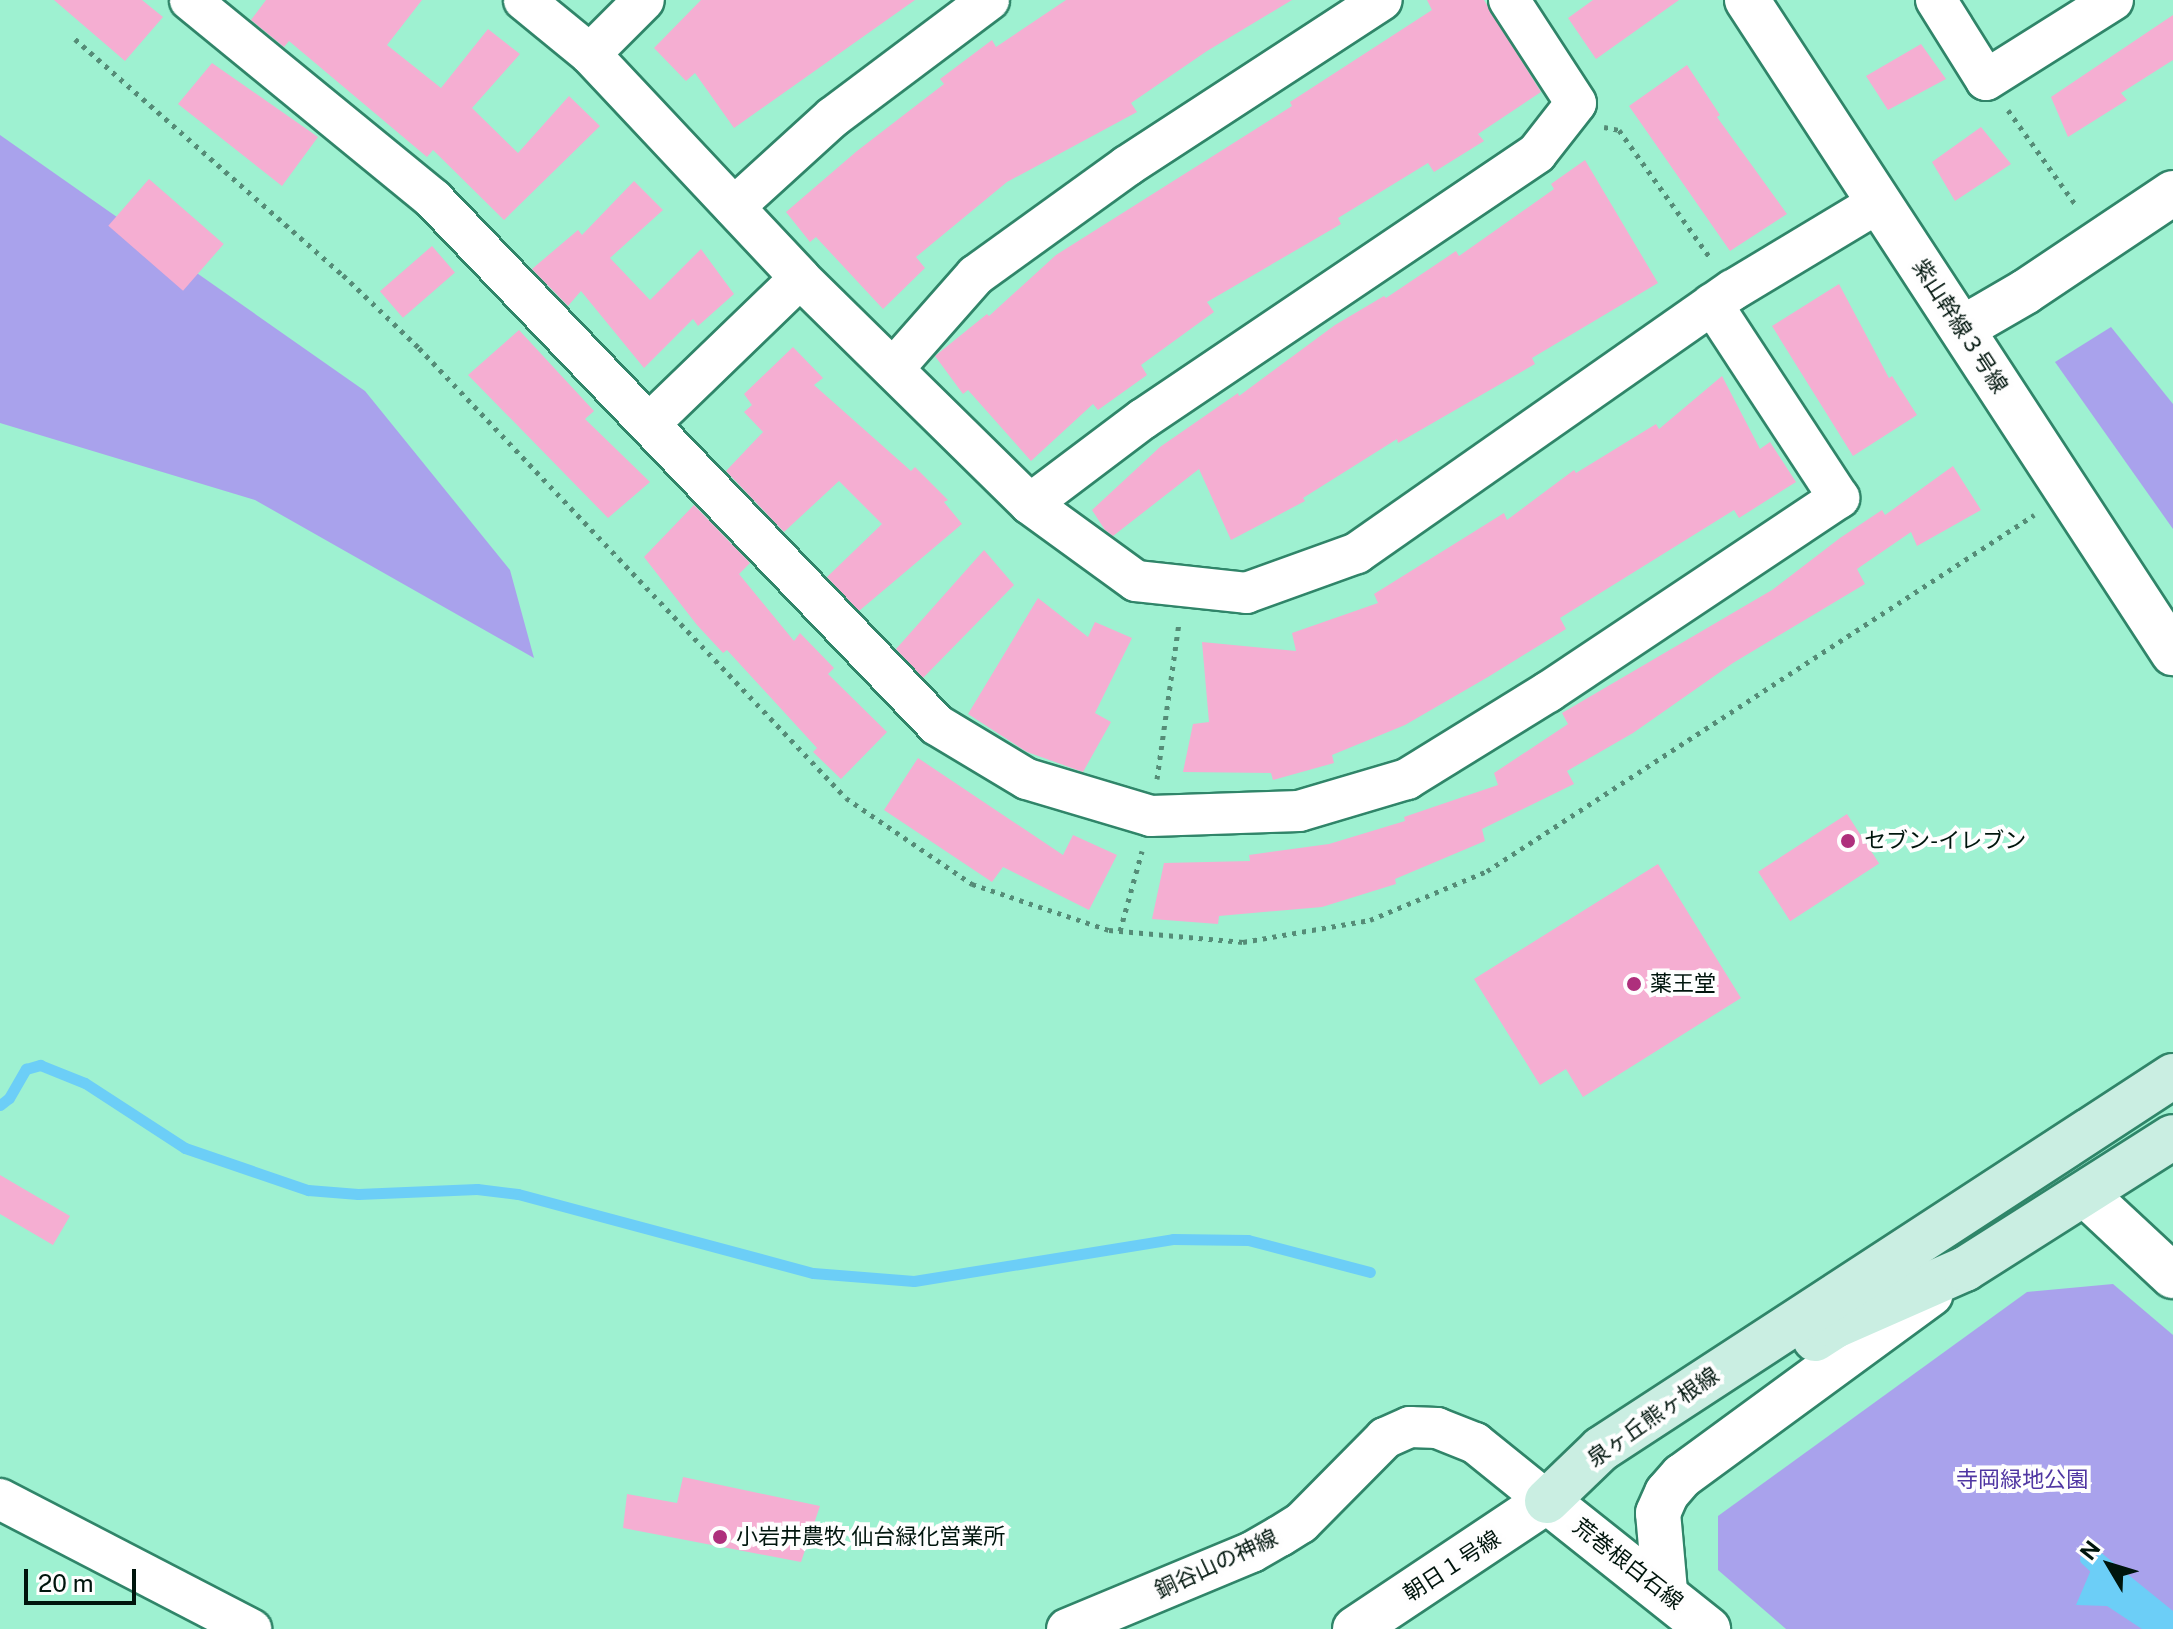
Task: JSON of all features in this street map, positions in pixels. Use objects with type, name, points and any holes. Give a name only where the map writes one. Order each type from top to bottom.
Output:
[{"type":"main road","name":"泉ヶ丘熊ヶ根線","points":[[1547,1501],[1601,1449],[2173,1076]]},
{"type":"main road","name":"泉ヶ丘熊ヶ根線","points":[[1547,1501],[1618,1469],[1835,1326],[1965,1269],[2173,1137]]},
{"type":"street","points":[[190,0],[433,199],[937,725],[1027,779],[1151,816],[1299,811],[1407,779],[1548,692],[1839,498],[1723,297]]},
{"type":"street","points":[[524,0],[590,54],[800,278],[1030,504],[1136,581],[1246,593],[1357,553],[1723,297],[1878,203]]},
{"type":"street","points":[[590,54],[644,0]]},
{"type":"street","points":[[734,207],[833,117],[989,0]]},
{"type":"street","points":[[893,369],[976,275],[1127,166],[1382,0]]},
{"type":"street","points":[[1030,504],[1143,419],[1537,153],[1576,103],[1509,0]]},
{"type":"street","name":"紫山幹線３号線","points":[[1747,0],[2173,653]]},
{"type":"street","points":[[1936,0],[1986,80],[2113,0]]},
{"type":"street","points":[[1963,328],[2025,292],[2173,193]]},
{"type":"street","points":[[649,424],[800,278]]},
{"type":"street","points":[[2086,1195],[2173,1276]]},
{"type":"street","points":[[1665,1591],[1658,1513],[1667,1493],[1682,1476],[1965,1269]]},
{"type":"street","name":"銅谷山の神線","points":[[1067,1629],[1271,1541],[1301,1523],[1385,1438],[1410,1427],[1437,1428],[1475,1443],[1547,1501]]},
{"type":"street","points":[[0,1499],[251,1629]]},
{"type":"street","name":"荒巻根白石線","points":[[1547,1501],[1665,1591],[1708,1629]]},
{"type":"street","name":"朝日１号線","points":[[1355,1629],[1547,1501]]},
{"type":"path","points":[[75,39],[343,275],[419,348],[846,798],[972,884],[1120,931],[1243,942],[1370,920],[1487,871],[2069,493]]},
{"type":"path","points":[[1986,80],[2075,204]]},
{"type":"path","points":[[1563,119],[1619,130],[1723,297]]},
{"type":"path","points":[[1120,931],[1151,816],[1184,586]]},
{"type":"green space","points":[[0,135],[365,391],[510,570],[534,658],[255,500],[0,423]]},
{"type":"green space","points":[[2111,327],[2173,404],[2173,529],[2055,362]]},
{"type":"green space","name":"寺岡緑地公園","points":[[2113,1284],[2173,1335],[2173,1629],[1786,1629],[1718,1570],[1718,1516],[2027,1292]]},
{"type":"water","points":[[2099,1551],[2173,1611],[2173,1629],[2142,1629],[2107,1606],[2076,1605]]},
{"type":"building","points":[[54,0],[142,0],[163,17],[125,61]]},
{"type":"building","points":[[266,0],[422,0],[387,45],[441,88],[488,29],[520,54],[472,108],[518,153],[569,96],[600,126],[504,220],[433,150],[427,157],[289,41],[284,47],[251,20]]},
{"type":"building","points":[[701,0],[915,0],[734,128],[695,73],[686,81],[654,48]]},
{"type":"building","points":[[1066,0],[1292,0],[1207,51],[1131,103],[1137,112],[1007,182],[916,257],[925,268],[883,309],[816,237],[810,242],[786,212],[857,151],[944,84],[940,79],[992,40],[996,47]]},
{"type":"building","points":[[1427,0],[1484,0],[1541,92],[1478,134],[1484,141],[1434,172],[1428,163],[1338,218],[1341,224],[1207,302],[1214,312],[1141,365],[1147,375],[1098,410],[1093,404],[1031,461],[968,390],[963,394],[935,356],[987,314],[989,316],[1056,255],[1292,106],[1290,102],[1432,10]]},
{"type":"building","points":[[1593,0],[1679,0],[1596,59],[1568,18]]},
{"type":"building","points":[[2173,15],[2173,60],[2121,93],[2127,100],[2068,137],[2051,97]]},
{"type":"building","points":[[1921,44],[1946,79],[1888,110],[1866,76]]},
{"type":"building","points":[[212,63],[318,137],[282,186],[178,104]]},
{"type":"building","points":[[1687,65],[1720,115],[1717,117],[1787,214],[1730,251],[1629,106]]},
{"type":"building","points":[[1981,127],[2011,164],[1955,201],[1932,162]]},
{"type":"building","points":[[1585,160],[1658,283],[1532,358],[1535,364],[1398,443],[1397,439],[1303,498],[1305,501],[1231,540],[1199,469],[1113,536],[1105,530],[1092,510],[1160,447],[1238,393],[1239,396],[1335,325],[1384,296],[1386,298],[1456,251],[1459,256],[1554,189],[1551,184]]},
{"type":"building","points":[[149,179],[224,244],[183,291],[108,226]]},
{"type":"building","points":[[634,181],[663,210],[610,258],[650,300],[701,249],[734,294],[698,326],[693,319],[644,368],[581,291],[568,306],[532,269],[578,230],[582,235]]},
{"type":"building","points":[[432,246],[455,272],[403,318],[380,291]]},
{"type":"building","points":[[1839,284],[1889,378],[1892,376],[1917,415],[1853,456],[1772,326]]},
{"type":"building","points":[[519,330],[594,411],[585,419],[650,482],[608,518],[468,375]]},
{"type":"building","points":[[793,347],[823,378],[814,385],[911,471],[915,467],[948,500],[944,502],[962,524],[859,611],[827,577],[882,524],[839,481],[784,532],[726,471],[763,432],[744,412],[752,405],[744,394]]},
{"type":"building","points":[[1722,376],[1760,449],[1770,442],[1796,482],[1739,518],[1734,510],[1560,618],[1566,629],[1405,725],[1332,755],[1334,763],[1273,780],[1271,773],[1183,772],[1193,724],[1209,722],[1202,642],[1296,651],[1292,633],[1378,603],[1374,594],[1504,513],[1507,520],[1574,470],[1576,473],[1656,424],[1659,429]]},
{"type":"building","points":[[1953,466],[1981,510],[1917,546],[1911,532],[1857,569],[1865,584],[1733,663],[1633,733],[1567,771],[1574,784],[1482,829],[1485,841],[1395,879],[1396,884],[1322,907],[1219,916],[1218,924],[1152,919],[1164,863],[1250,861],[1249,855],[1329,844],[1405,821],[1404,817],[1498,785],[1494,773],[1568,724],[1562,713],[1772,590],[1840,538],[1882,510],[1885,515]]},
{"type":"building","points":[[694,505],[750,563],[739,574],[794,641],[800,633],[834,668],[828,674],[887,732],[841,779],[813,752],[817,748],[727,650],[723,653],[697,625],[644,557]]},
{"type":"building","points":[[984,550],[1014,585],[923,678],[896,649]]},
{"type":"building","points":[[1038,598],[1088,637],[1095,622],[1132,638],[1095,713],[1111,722],[1083,772],[1027,752],[968,714]]},
{"type":"building","points":[[918,758],[1063,855],[1073,835],[1117,855],[1089,910],[1003,867],[992,882],[884,810]]},
{"type":"building","points":[[1847,814],[1879,863],[1790,921],[1758,872]]},
{"type":"building","points":[[1658,864],[1741,998],[1583,1097],[1566,1069],[1540,1085],[1474,979]]},
{"type":"building","points":[[0,1175],[70,1216],[53,1245],[0,1214]]},
{"type":"building","points":[[683,1477],[820,1506],[801,1562],[623,1528],[627,1494],[677,1503]]},
{"type":"waterway","points":[[0,1105],[9,1098],[26,1069],[40,1065],[85,1083],[185,1148],[308,1190],[358,1194],[477,1189],[518,1194],[813,1273],[914,1281],[1173,1239],[1248,1240],[1370,1272]]},
{"type":"waterway","points":[[2085,1559],[2102,1575]]},
{"type":"place","name":"セブン-イレブン","points":[[1848,841]]},
{"type":"place","name":"薬王堂","points":[[1634,984]]},
{"type":"place","name":"小岩井農牧 仙台緑化営業所","points":[[720,1537]]}]
